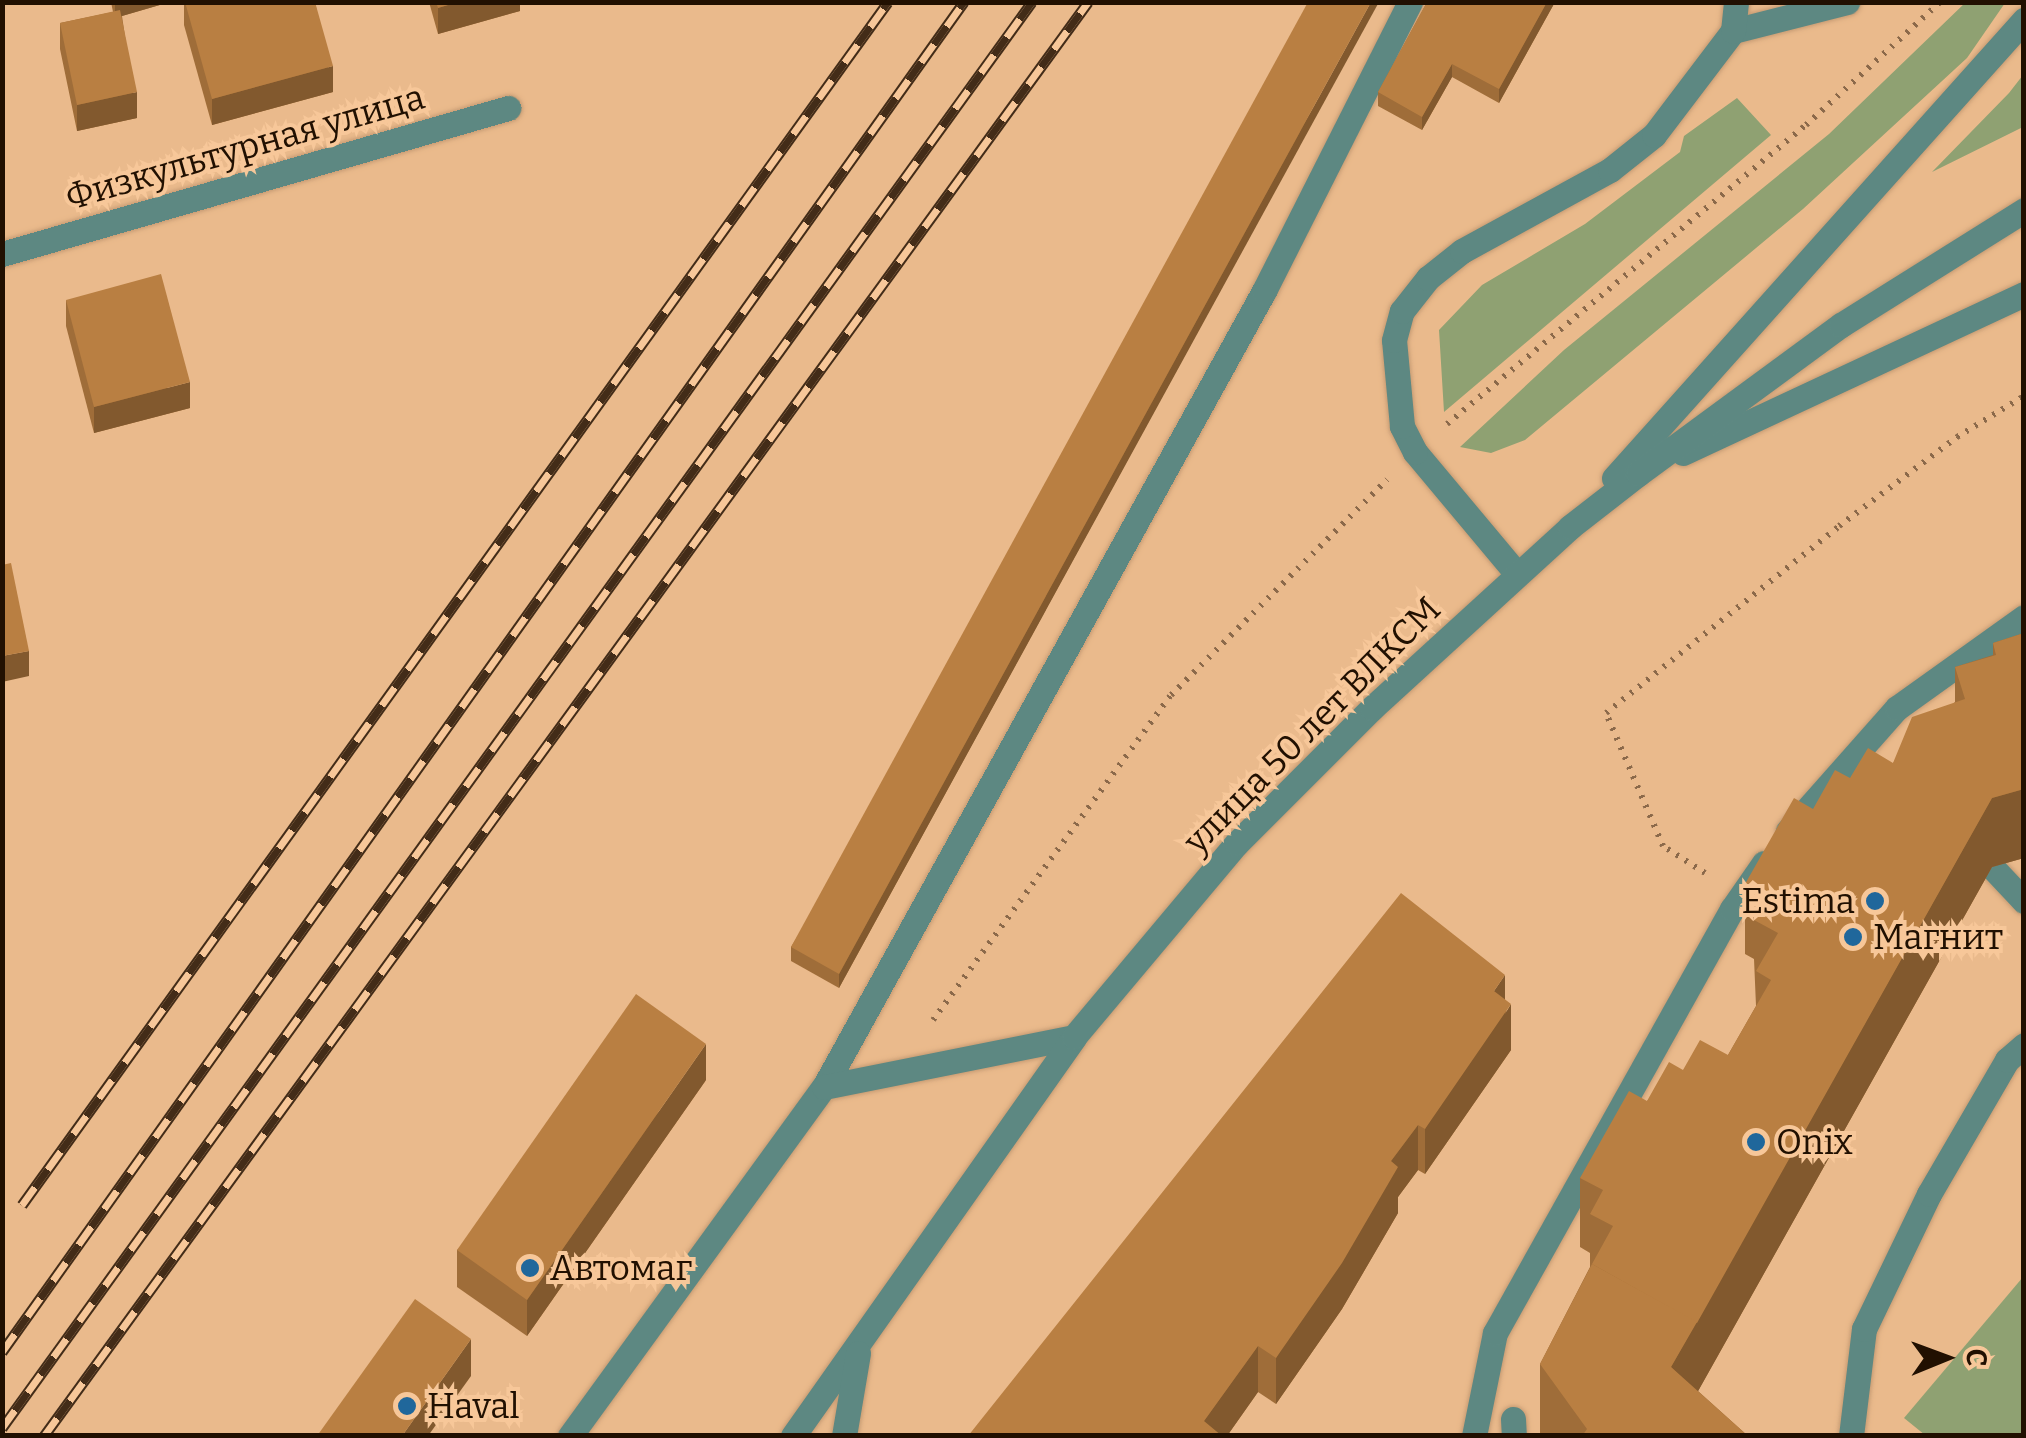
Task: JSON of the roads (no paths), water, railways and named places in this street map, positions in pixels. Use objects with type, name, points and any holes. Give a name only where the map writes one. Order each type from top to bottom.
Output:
[{"type":"street","points":[[570,1436],[824,1087],[1264,291],[1410,2]]},
{"type":"street","points":[[1517,574],[1414,452],[1394,391],[1394,340],[1402,311],[1428,278],[1462,251],[1610,170],[1654,135],[1734,30],[1736,2]]},
{"type":"street","points":[[1734,30],[1847,2]]},
{"type":"street","points":[[1570,527],[2024,20]]},
{"type":"street","name":"Физкультурная улица","points":[[2,254],[508,108]]},
{"type":"street","name":"улица 50 лет ВЛКСМ","points":[[793,1436],[859,1348],[1074,1037],[1237,843],[1570,527],[1841,325],[2024,210]]},
{"type":"street","points":[[1638,474],[2024,294]]},
{"type":"street","points":[[1474,1436],[1494,1333],[1740,896],[1836,772],[1897,708],[2024,617]]},
{"type":"street","points":[[1836,772],[1868,790]]},
{"type":"street","points":[[1992,867],[2024,900]]},
{"type":"street","points":[[824,1087],[1074,1037]]},
{"type":"street","points":[[1851,1436],[1864,1329],[1928,1194],[2007,1060],[2024,1045]]},
{"type":"street","points":[[844,1436],[859,1348]]},
{"type":"railway","points":[[22,1205],[888,2]]},
{"type":"railway","points":[[2,1352],[964,2]]},
{"type":"railway","points":[[2,1428],[1032,2]]},
{"type":"railway","points":[[44,1436],[1088,2]]},
{"type":"place","name":"Estima","points":[[1875,901]]},
{"type":"place","name":"Магнит","points":[[1853,937]]},
{"type":"place","name":"Onix","points":[[1756,1142]]},
{"type":"place","name":"Автомаг","points":[[530,1268]]},
{"type":"place","name":"Haval","points":[[407,1406]]}]
